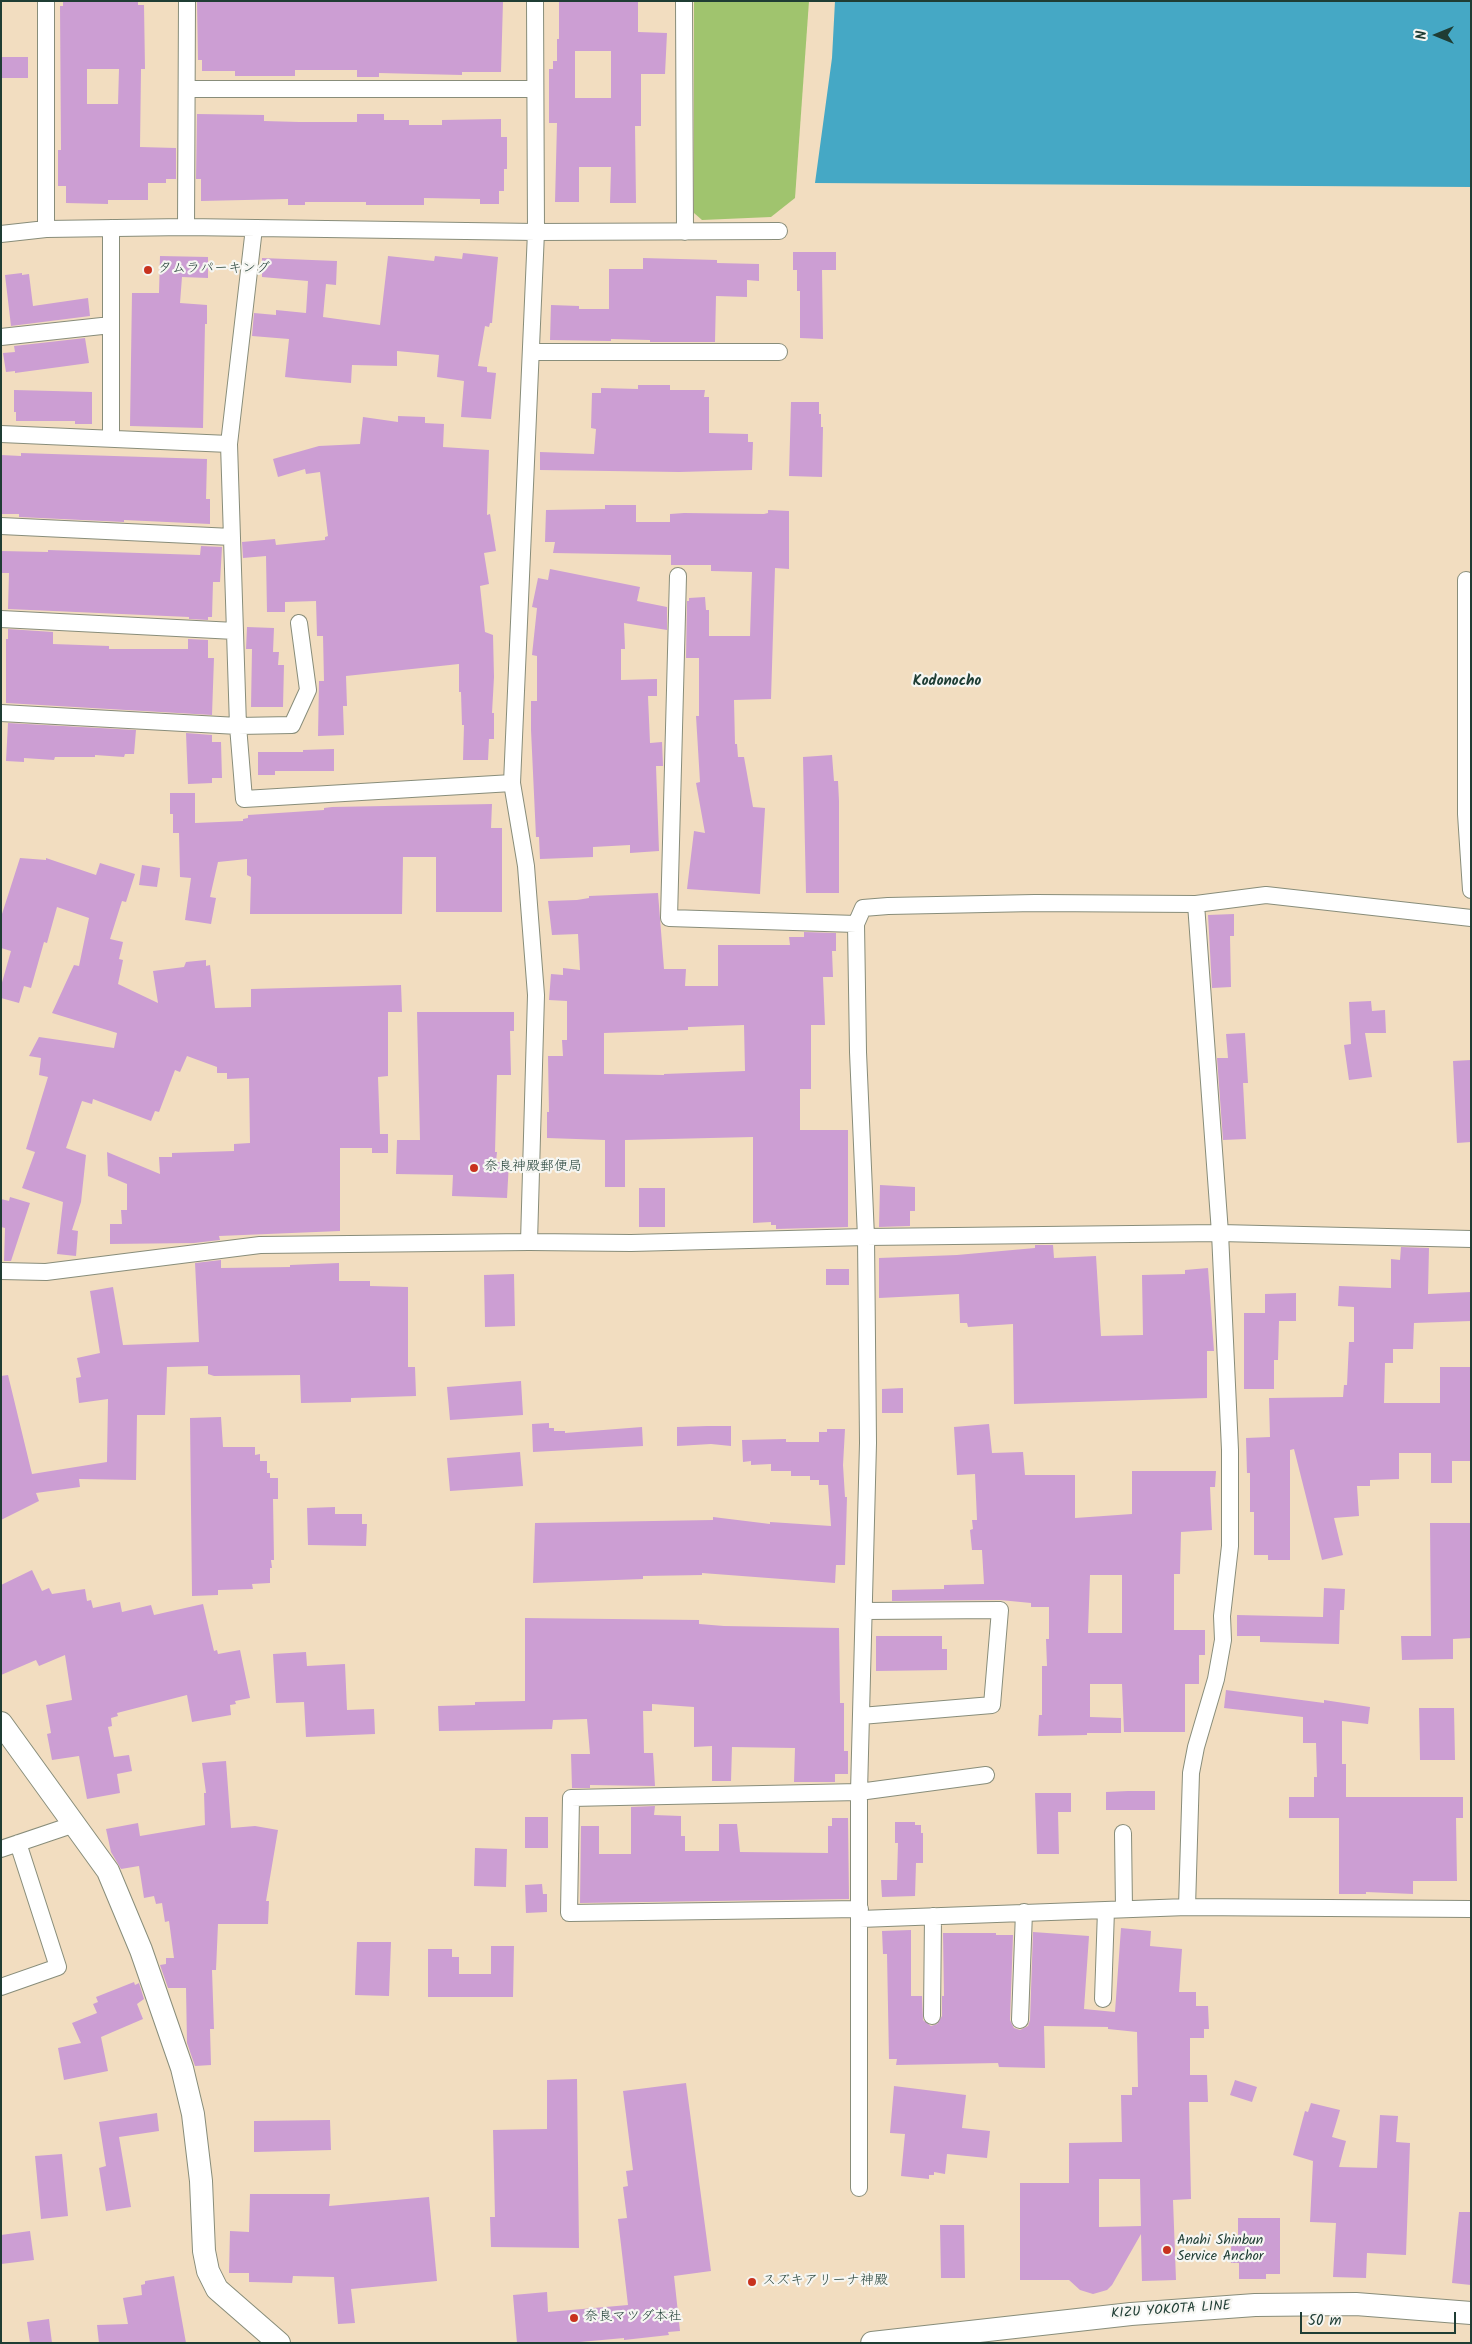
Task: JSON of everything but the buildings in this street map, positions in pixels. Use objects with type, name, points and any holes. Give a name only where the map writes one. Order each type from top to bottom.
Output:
[{"type":"street","points":[[46,1],[46,229]]},
{"type":"street","points":[[186,228],[187,1]]},
{"type":"street","points":[[529,1242],[536,995],[526,866],[512,783],[536,232],[535,1]]},
{"type":"street","points":[[684,1],[685,232]]},
{"type":"street","points":[[187,89],[535,89]]},
{"type":"street","points":[[111,438],[112,228]]},
{"type":"street","points":[[1,234],[46,229],[112,228],[536,232],[779,231]]},
{"type":"street","points":[[254,228],[228,444],[238,726],[244,799],[512,783]]},
{"type":"street","points":[[1,337],[111,324]]},
{"type":"street","points":[[531,352],[779,352]]},
{"type":"street","points":[[1,434],[228,444]]},
{"type":"street","points":[[1,526],[232,538]]},
{"type":"street","points":[[678,576],[670,918],[856,924]]},
{"type":"street","points":[[1466,580],[1466,814],[1471,890]]},
{"type":"street","points":[[1,618],[235,631]]},
{"type":"street","points":[[1,712],[238,726],[292,725],[308,690],[299,623]]},
{"type":"street","points":[[859,2188],[859,1792],[868,1443],[866,1237],[858,1052],[856,924],[863,908],[1034,903],[1196,904],[1266,896],[1471,918]]},
{"type":"street","points":[[1187,1907],[1191,1773],[1196,1747],[1216,1679],[1223,1640],[1222,1616],[1230,1546],[1230,1450],[1220,1233],[1196,904]]},
{"type":"street","points":[[1,1271],[46,1272],[260,1245],[529,1242],[631,1243],[866,1237],[1220,1233],[1471,1239]]},
{"type":"street","points":[[861,1716],[992,1705],[1000,1610],[864,1611]]},
{"type":"street","points":[[1,1723],[108,1871],[141,1950],[182,2068],[193,2114],[200,2181],[204,2251],[208,2271],[218,2289],[279,2343]]},
{"type":"street","points":[[986,1775],[859,1792],[571,1798],[569,1913],[933,1916],[1187,1907],[1471,1908]]},
{"type":"street","points":[[1,1849],[75,1824]]},
{"type":"street","points":[[1122,1833],[1124,1909]]},
{"type":"street","points":[[1,1987],[58,1967],[18,1843]]},
{"type":"street","points":[[1104,1999],[1106,1910]]},
{"type":"street","points":[[1020,2020],[1024,1912]]},
{"type":"street","points":[[932,2016],[933,1916]]},
{"type":"street","name":"KIZU YOKOTA LINE","points":[[886,2342],[1131,2314],[1255,2305],[1356,2304],[1471,2313]]},
{"type":"green space","points":[[694,1],[809,1],[795,198],[771,217],[702,220],[694,213]]},
{"type":"water","points":[[835,1],[1471,1],[1471,187],[815,183],[832,58]]},
{"type":"place","name":"タムラパーキング","points":[[148,270]]},
{"type":"place","name":"奈良神殿郵便局","points":[[474,1168]]},
{"type":"place","name":"Anahi Shinbun Service Anchor","points":[[1167,2250]]},
{"type":"place","name":"スズキアリーナ神殿","points":[[752,2282]]},
{"type":"place","name":"奈良マツダ本社","points":[[574,2318]]},
{"type":"district","name":"Kodonocho","points":[[947,682]]}]
